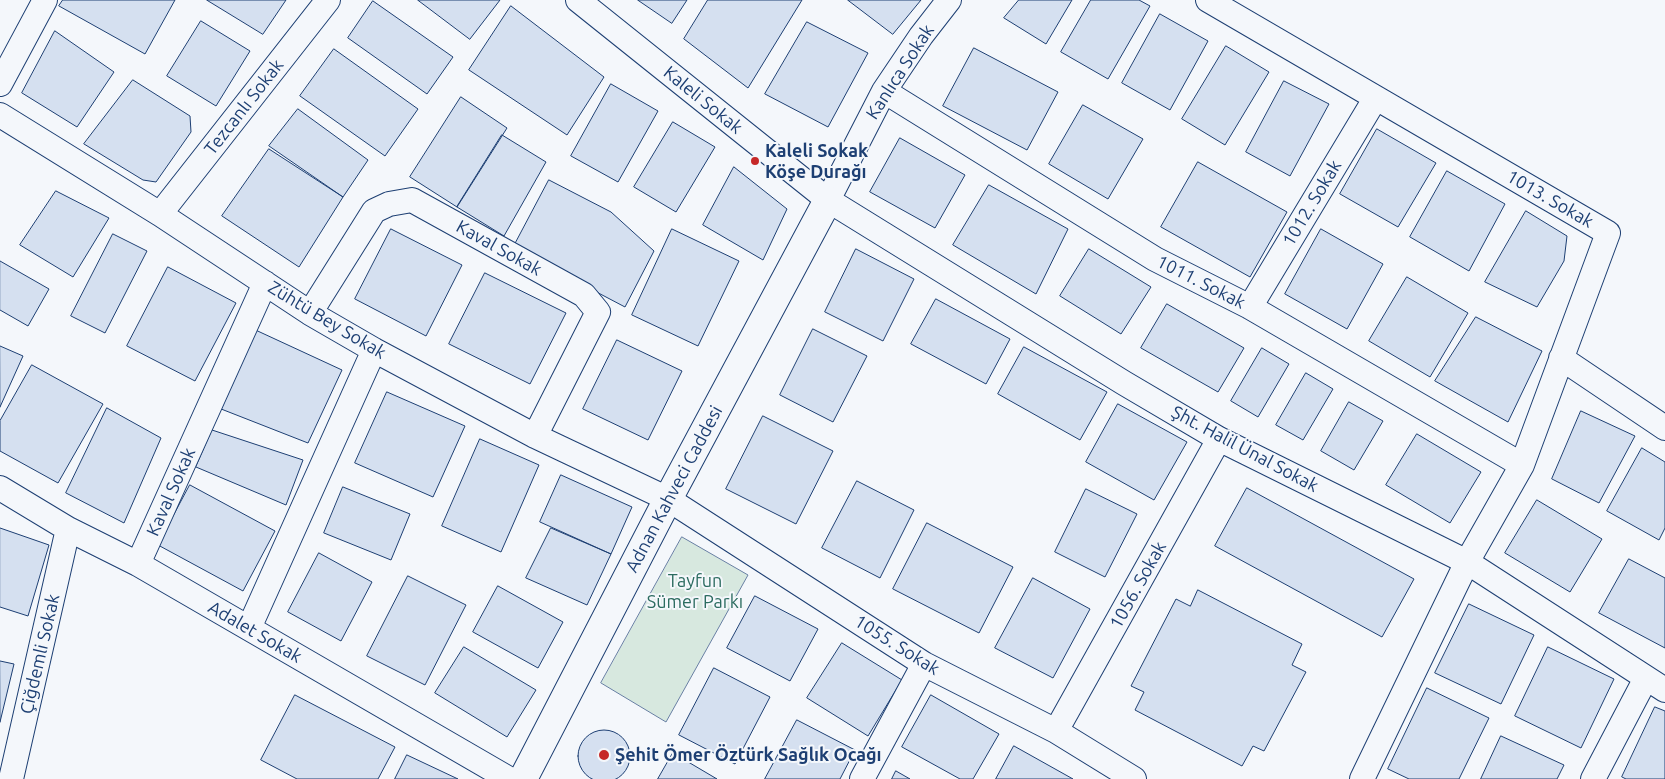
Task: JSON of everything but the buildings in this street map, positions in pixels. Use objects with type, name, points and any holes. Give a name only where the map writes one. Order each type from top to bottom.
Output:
[{"type":"street","points":[[0,84],[45,0]]},
{"type":"street","name":"Tezcanlı Sokak","points":[[160,214],[328,0]]},
{"type":"street","name":"Kaleli Sokak","points":[[578,0],[828,200]]},
{"type":"street","name":"Kanlıca Sokak","points":[[828,200],[884,91],[921,36],[949,0]]},
{"type":"street","name":"1013. Sokak","points":[[1208,0],[1608,233],[1522,465],[1467,562],[1362,779]]},
{"type":"street","name":"1011. Sokak","points":[[884,91],[1154,259],[1250,307],[1522,465]]},
{"type":"street","name":"1012. Sokak","points":[[1250,307],[1375,99]]},
{"type":"street","name":"Zühtü Bey Sokak","points":[[0,115],[160,214],[310,313],[374,350],[535,436],[668,499]]},
{"type":"street","name":"Kaval Sokak","points":[[310,313],[374,211],[389,204],[412,200],[584,295],[598,312],[535,436]]},
{"type":"street","name":"Şht. Halil Ünal Sokak","points":[[828,200],[1124,383],[1219,439],[1467,562],[1656,684]]},
{"type":"street","name":"Adnan Kahveci Caddesi","points":[[523,779],[668,499],[828,200]]},
{"type":"street","name":"Kaval Sokak","points":[[138,564],[265,283]]},
{"type":"street","points":[[249,628],[374,350]]},
{"type":"street","points":[[1561,358],[1665,428]]},
{"type":"street","name":"1056. Sokak","points":[[1056,731],[1219,439]]},
{"type":"street","name":"Adalet Sokak","points":[[0,488],[68,529],[138,564],[508,779]]},
{"type":"street","name":"1055. Sokak","points":[[668,499],[924,664],[1056,731],[1125,777]]},
{"type":"street","name":"Çiğdemli Sokak","points":[[11,779],[68,529]]},
{"type":"street","points":[[862,779],[924,664]]},
{"type":"street","points":[[1593,779],[1656,684]]},
{"type":"green space","name":"Tayfun Sümer Parkı","points":[[682,537],[748,575],[666,722],[601,683]]},
{"type":"place","name":"Kaleli Sokak Köşe Durağı","points":[[755,161]]},
{"type":"place","name":"Şehit Ömer Öztürk Sağlık Ocağı","points":[[604,755]]}]
